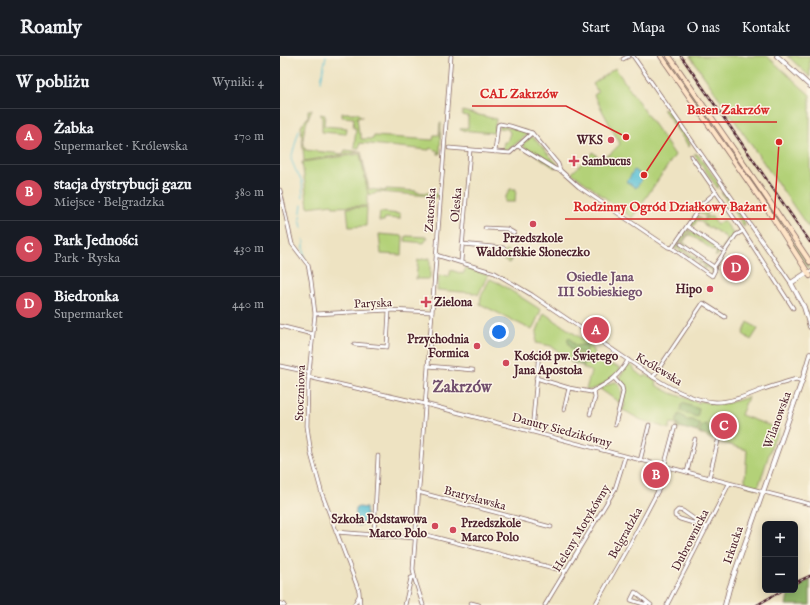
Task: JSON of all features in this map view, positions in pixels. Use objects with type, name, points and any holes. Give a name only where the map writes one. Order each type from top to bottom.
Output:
[{"type":"main road","points":[[661,56],[766,207],[809,273]]},
{"type":"main road","points":[[669,56],[810,262]]},
{"type":"street","name":"Zatorska","points":[[423,605],[414,577],[414,538],[451,56]]},
{"type":"street","points":[[623,59],[629,56]]},
{"type":"street","points":[[633,56],[791,283],[804,307],[810,327]]},
{"type":"street","points":[[776,56],[810,86]]},
{"type":"street","points":[[495,152],[497,127],[500,124],[521,129],[532,133],[558,164],[560,170]]},
{"type":"street","points":[[449,148],[510,153],[532,133]]},
{"type":"street","points":[[518,146],[555,169],[560,170],[579,187],[712,276],[715,270],[714,267],[736,235],[743,231]]},
{"type":"street","name":"Oleska","points":[[461,261],[470,150]]},
{"type":"street","points":[[690,156],[743,231],[793,308]]},
{"type":"street","name":"Stoczniowa","points":[[280,190],[292,244],[306,263],[309,270],[315,314],[308,372],[307,426],[310,449],[322,494],[359,591],[360,605]]},
{"type":"street","points":[[672,248],[702,204],[716,192]]},
{"type":"street","points":[[687,226],[722,250]]},
{"type":"street","points":[[485,228],[507,229],[514,233]]},
{"type":"street","points":[[462,244],[504,248]]},
{"type":"street","points":[[681,244],[714,267]]},
{"type":"street","name":"Królewska","points":[[436,255],[461,261],[499,275],[653,377],[683,393],[701,400],[716,402],[736,399],[796,379],[802,381]]},
{"type":"street","points":[[791,283],[809,273]]},
{"type":"street","points":[[653,377],[703,303],[725,317]]},
{"type":"street","points":[[354,344],[387,347],[389,310]]},
{"type":"street","name":"Paryska","points":[[315,314],[389,310],[432,312]]},
{"type":"street","points":[[280,326],[312,334]]},
{"type":"street","points":[[532,431],[539,352]]},
{"type":"street","name":"Wilanowska","points":[[762,492],[802,381],[810,354]]},
{"type":"street","points":[[536,378],[587,392],[615,379],[628,360]]},
{"type":"street","points":[[280,366],[308,372]]},
{"type":"street","points":[[428,366],[473,370]]},
{"type":"street","name":"Danuty Siedzikówny","points":[[308,377],[532,431],[640,461],[810,504]]},
{"type":"street","points":[[615,379],[622,387],[623,392],[615,424]]},
{"type":"street","points":[[564,410],[569,388]]},
{"type":"street","points":[[590,414],[595,398],[594,390]]},
{"type":"street","points":[[640,461],[650,425]]},
{"type":"street","points":[[664,467],[675,426]]},
{"type":"street","points":[[687,472],[695,439]]},
{"type":"street","points":[[709,478],[718,441]]},
{"type":"street","points":[[374,534],[378,456]]},
{"type":"street","name":"Heleny Motykówny","points":[[545,605],[615,489],[625,457]]},
{"type":"street","name":"Belgradzka","points":[[595,605],[632,540],[670,468]]},
{"type":"street","name":"Dubrownicka","points":[[667,605],[705,527],[729,484]]},
{"type":"street","name":"Bratysławska","points":[[418,492],[551,527]]},
{"type":"street","name":"Irkucka","points":[[725,605],[762,492]]},
{"type":"street","points":[[678,510],[683,511],[705,527],[680,519],[675,516],[675,513],[678,510]]},
{"type":"street","points":[[336,532],[414,538]]},
{"type":"street","points":[[415,532],[565,572]]},
{"type":"street","points":[[405,605],[409,583],[411,578],[414,577]]},
{"type":"street","points":[[647,605],[631,600],[635,592],[651,605]]},
{"type":"street","points":[[354,605],[359,596]]},
{"type":"street","points":[[471,602],[479,605]]},
{"type":"street","points":[[280,604],[284,605]]},
{"type":"green space","points":[[664,56],[666,56],[767,201],[808,265],[808,268],[767,206]]},
{"type":"green space","points":[[690,56],[767,56],[810,95],[810,222],[808,227]]},
{"type":"green space","points":[[787,56],[810,56],[810,77],[790,58]]},
{"type":"green space","points":[[615,68],[675,155],[632,218],[572,173],[593,152],[599,158],[610,154],[620,144],[594,95],[598,92],[593,84]]},
{"type":"green space","points":[[663,109],[668,110],[690,143],[689,147]]},
{"type":"green space","points":[[308,110],[313,110],[311,111],[304,134],[303,143],[305,150],[343,154],[345,150],[361,152],[304,161],[301,126],[308,117]]},
{"type":"green space","points":[[462,111],[496,119],[494,133],[460,130],[461,128],[468,128],[468,116],[462,115]]},
{"type":"green space","points":[[342,113],[358,113],[362,116],[357,117],[361,139],[373,139],[374,136],[433,140],[434,135],[439,135],[441,123],[440,154],[438,154],[438,151],[430,148],[429,150],[360,143],[359,148],[354,148],[356,128],[353,128],[354,118],[342,117]]},
{"type":"green space","points":[[320,114],[325,115],[324,126],[347,128],[346,134],[322,132],[322,116],[320,116]]},
{"type":"green space","points":[[500,125],[526,131],[528,134],[508,150],[502,151],[504,142],[507,142],[510,133],[508,129],[498,128]]},
{"type":"green space","points":[[533,137],[557,164],[555,168],[523,146],[523,143]]},
{"type":"green space","points":[[361,152],[369,189],[386,191],[386,189],[416,191],[437,194],[437,197],[433,198],[432,196],[378,192],[367,195],[367,206],[333,207],[332,204],[308,207],[302,162],[360,154],[368,194]]},
{"type":"green space","points":[[694,154],[697,154],[700,157],[719,184],[718,189]]},
{"type":"green space","points":[[510,189],[516,189],[515,202],[505,202],[505,198]]},
{"type":"green space","points":[[721,192],[727,195],[745,222],[744,227]]},
{"type":"green space","points":[[705,203],[709,212],[706,214],[709,218],[711,216],[717,224],[724,220],[734,235],[726,248],[722,248],[727,242],[727,238],[710,227],[709,228],[698,220],[699,218],[692,228],[690,226],[696,215],[704,221],[704,218],[707,218],[699,212],[698,213]]},
{"type":"green space","points":[[367,207],[366,226],[349,227],[347,208]]},
{"type":"green space","points":[[380,212],[400,214],[400,219],[385,218],[384,221],[379,221]]},
{"type":"green space","points":[[689,229],[690,230],[678,245],[709,267],[714,267],[714,270],[712,274],[713,271],[706,267],[704,269],[704,265],[701,263],[698,265],[700,262],[694,259],[692,261],[692,257],[690,259],[690,256],[683,251],[681,253],[679,251],[680,249],[678,248],[676,250],[675,248],[677,244]]},
{"type":"green space","points":[[691,231],[721,251],[717,256],[715,256],[717,253],[691,235],[688,236]]},
{"type":"green space","points":[[379,234],[403,236],[402,255],[381,254]]},
{"type":"green space","points":[[406,236],[428,237],[424,243],[405,241]]},
{"type":"green space","points":[[506,250],[514,255],[509,263],[501,259]]},
{"type":"green space","points":[[430,258],[430,279],[416,279],[418,260]]},
{"type":"green space","points":[[466,268],[488,275],[478,295],[475,293],[437,290],[439,275],[449,277],[451,270],[463,274]]},
{"type":"green space","points":[[490,279],[499,283],[541,310],[532,330],[480,304],[481,296]]},
{"type":"green space","points":[[544,313],[591,345],[596,360],[621,368],[606,383],[596,388],[586,390],[591,371],[583,368],[583,366],[573,363],[551,346],[536,343],[537,331]]},
{"type":"green space","points":[[748,322],[758,329],[751,340],[743,334]]},
{"type":"green space","points":[[569,337],[576,346],[588,344],[586,354],[571,349],[567,339]]},
{"type":"green space","points":[[574,353],[594,359],[594,363],[584,363],[584,366],[570,362],[572,359],[571,356],[573,356]]},
{"type":"green space","points":[[631,365],[635,371],[644,377],[646,375],[657,382],[656,385],[671,393],[699,403],[700,401],[706,403],[724,403],[748,397],[741,415],[779,429],[776,438],[774,439],[759,485],[756,488],[748,486],[745,480],[747,450],[720,442],[720,440],[714,437],[713,440],[695,431],[679,427],[678,430],[676,429],[677,424],[671,423],[669,429],[641,420],[622,410],[621,408],[624,408],[625,404],[623,402],[625,389],[619,378],[627,366]]},
{"type":"green space","points":[[613,382],[616,382],[619,385],[621,390],[622,394],[620,403],[600,389]]},
{"type":"green space","points":[[682,403],[699,409],[697,417],[680,411]]},
{"type":"green space","points":[[679,414],[686,420],[693,420],[700,424],[697,432],[679,427],[676,422]]},
{"type":"green space","points":[[707,424],[707,427],[714,429],[716,434],[713,437],[699,432],[702,425]]},
{"type":"green space","points":[[810,580],[810,605],[786,605],[788,593],[798,593],[798,586]]},
{"type":"water","points":[[634,170],[644,177],[636,188],[627,182]]},
{"type":"water","points":[[356,508],[366,508],[367,520],[359,526],[355,524]]},
{"type":"waterway","points":[[321,81],[326,56]]},
{"type":"waterway","points":[[299,130],[291,159],[302,181],[303,197]]},
{"type":"waterway","points":[[302,205],[300,218],[302,228]]},
{"type":"waterway","points":[[810,227],[810,232]]},
{"type":"waterway","points":[[304,240],[304,257]]},
{"type":"railway","points":[[681,56],[810,242]]},
{"type":"railway","points":[[798,582],[810,576]]},
{"type":"railway","points":[[757,605],[778,593]]},
{"type":"place","name":"CAL Zakrzów","points":[[626,137]]},
{"type":"place","name":"WKS","points":[[611,140]]},
{"type":"place","name":"Rodzinny Ogród Działkowy Bażant","points":[[779,142]]},
{"type":"place","name":"Sambucus","points":[[574,161]]},
{"type":"place","name":"Basen Zakrzów","points":[[644,175]]},
{"type":"place","name":"Przedszkole Waldorfskie Słoneczko","points":[[533,224]]},
{"type":"place","name":"Biedronka","points":[[736,268]]},
{"type":"place","name":"Hipo","points":[[710,289]]},
{"type":"place","name":"Zielona","points":[[426,302]]},
{"type":"place","name":"Żabka","points":[[596,330]]},
{"type":"place","name":"Przychodnia Formica","points":[[477,346]]},
{"type":"place","name":"Kościół pw. Świętego Jana Apostoła","points":[[506,363]]},
{"type":"place","name":"Park Jedności","points":[[724,426]]},
{"type":"place","name":"stacja dystrybucji gazu","points":[[656,475]]},
{"type":"place","name":"Szkoła Podstawowa Marco Polo","points":[[435,526]]},
{"type":"place","name":"Przedszkole Marco Polo","points":[[453,530]]},
{"type":"district","name":"Osiedle Jana III Sobieskiego","points":[[600,284]]},
{"type":"district","name":"Zakrzów","points":[[462,386]]}]
